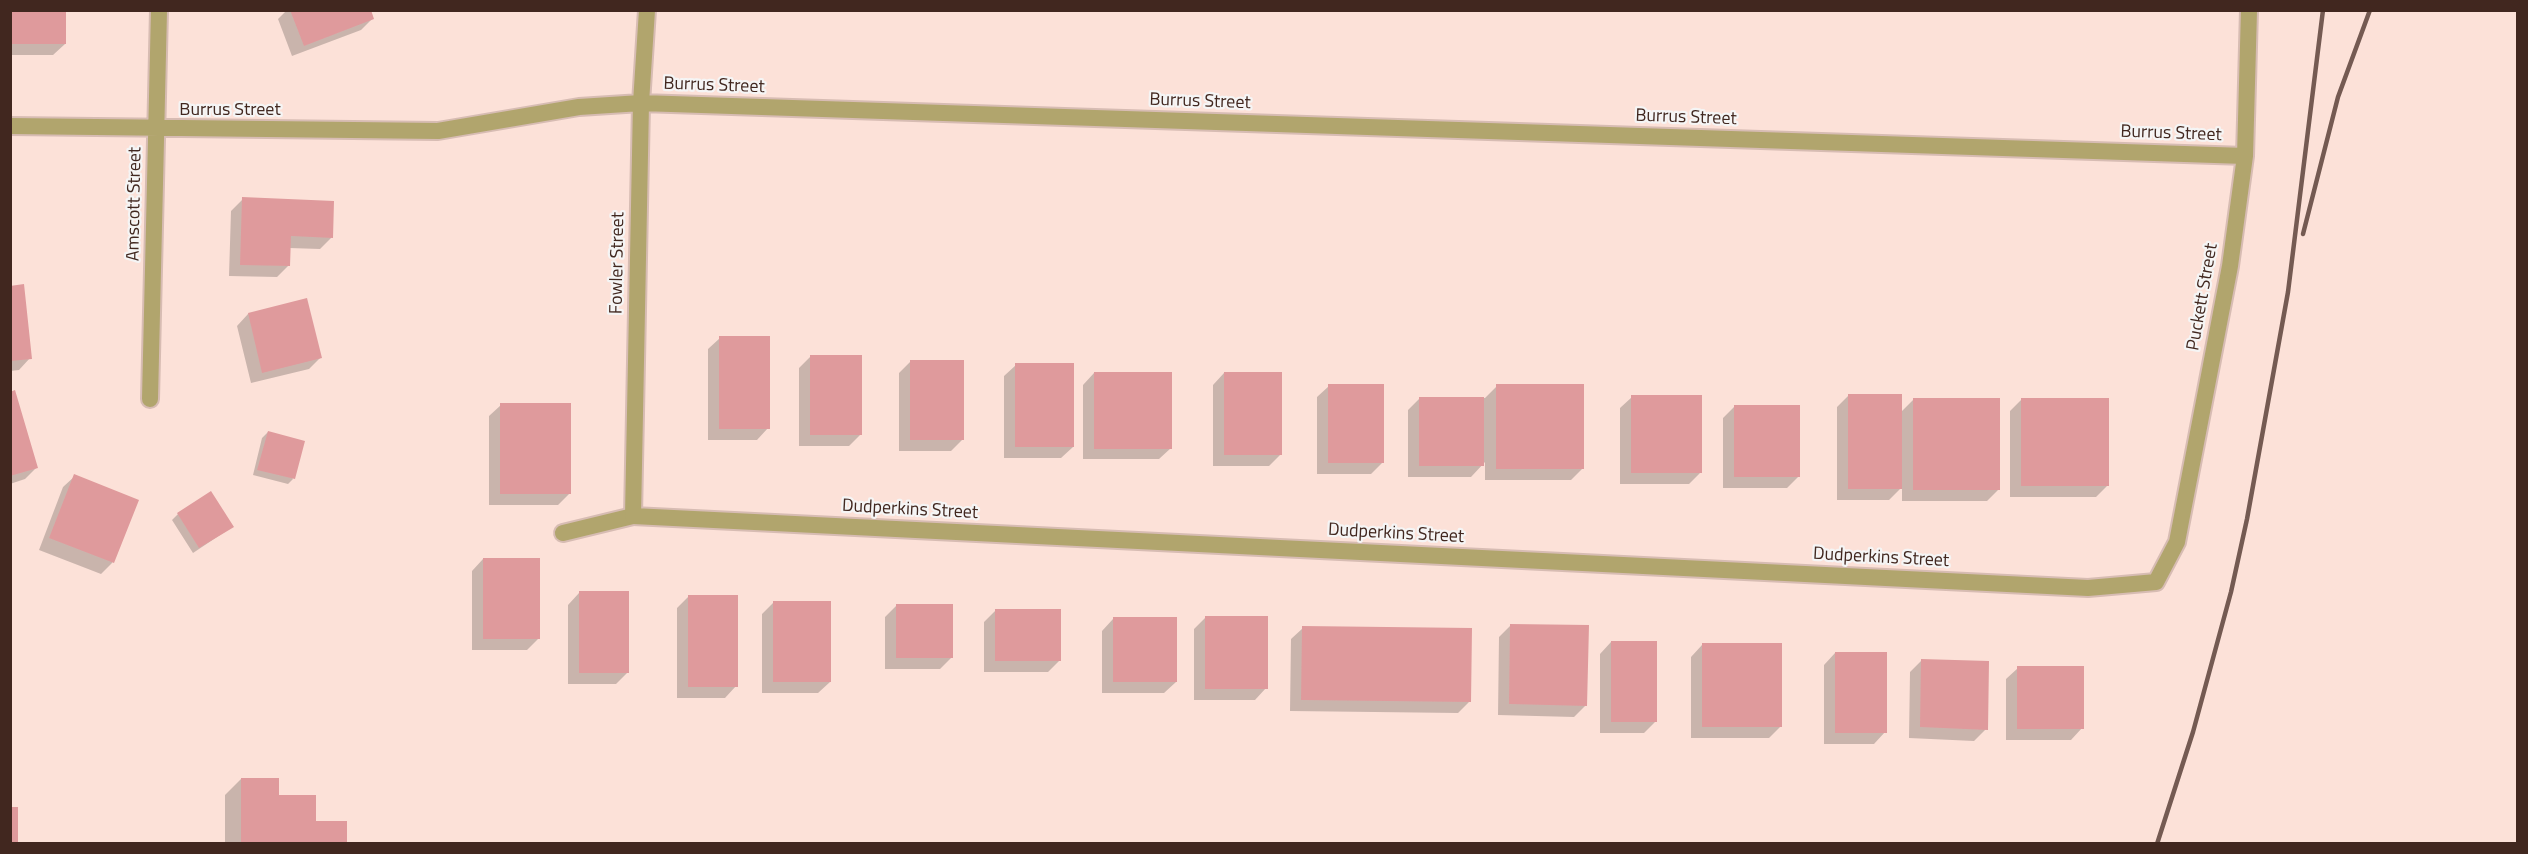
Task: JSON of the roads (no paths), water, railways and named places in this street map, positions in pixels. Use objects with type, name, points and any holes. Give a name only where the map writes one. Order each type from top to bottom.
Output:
[{"type":"street","name":"Amscott Street","points":[[150,399],[159,10]]},
{"type":"street","name":"Fowler Street","points":[[633,516],[641,103],[647,10]]},
{"type":"street","name":"Puckett Street","points":[[2156,582],[2177,542],[2230,266],[2245,156],[2249,10]]},
{"type":"street","name":"Burrus Street","points":[[10,126],[156,130],[438,131],[579,106],[641,103],[2245,156]]},
{"type":"street","name":"Dudperkins Street","points":[[563,533],[633,516],[2076,588],[2156,582]]},
{"type":"railway","points":[[2157,844],[2193,732],[2231,592],[2247,519],[2288,292],[2323,10]]},
{"type":"railway","points":[[2303,234],[2338,97],[2370,10]]}]
